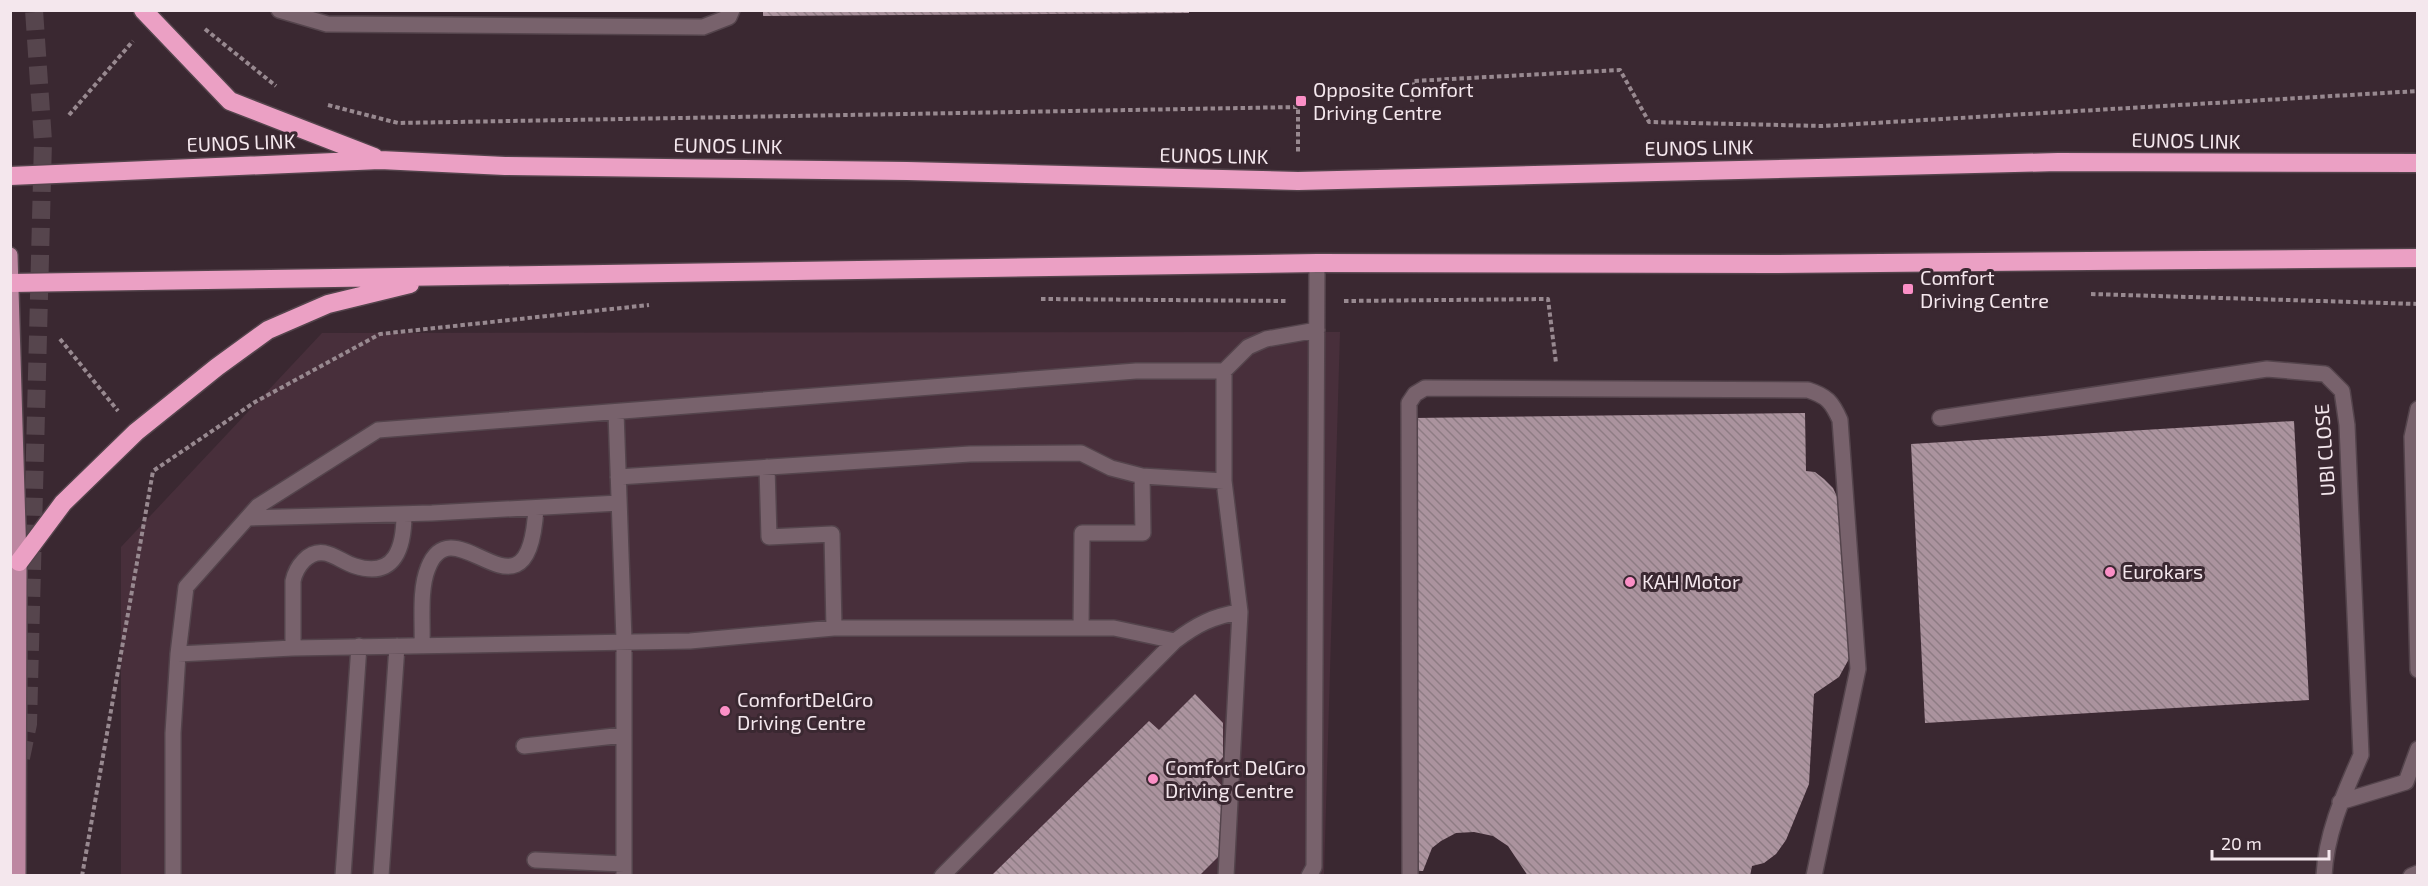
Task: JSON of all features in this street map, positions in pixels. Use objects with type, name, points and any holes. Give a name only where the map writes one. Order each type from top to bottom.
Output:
[{"type":"highway","points":[[143,10],[230,101],[380,160]]},
{"type":"highway","name":"EUNOS LINK","points":[[10,176],[380,160],[505,166],[907,171],[1298,181],[2058,162],[2418,163]]},
{"type":"highway","points":[[11,283],[1317,263],[1786,264],[2418,258]]},
{"type":"highway","points":[[19,562],[63,503],[136,432],[217,367],[268,330],[328,304],[443,275]]},
{"type":"main road","points":[[10,255],[19,562],[18,876]]},
{"type":"lane","points":[[279,10],[327,24],[703,27],[729,17],[732,10]]},
{"type":"lane","points":[[1310,876],[1314,867],[1317,263]]},
{"type":"lane","points":[[173,876],[173,733],[178,654],[186,587],[258,506],[378,430],[1136,371],[1224,371],[1248,347],[1266,339],[1317,330]]},
{"type":"lane","name":"UBI CLOSE","points":[[1940,418],[2267,369],[2325,374],[2342,391],[2347,425],[2361,755],[2340,802],[2325,853],[2324,876]]},
{"type":"lane","points":[[1224,371],[1224,481],[1240,612],[1226,876]]},
{"type":"lane","points":[[1410,876],[1409,403],[1415,394],[1425,388],[1808,390],[1826,395],[1840,420],[1858,669],[1814,876]]},
{"type":"lane","points":[[2418,409],[2412,437],[2418,670]]},
{"type":"lane","points":[[535,860],[624,870],[624,640],[616,412]]},
{"type":"lane","points":[[618,477],[970,454],[1081,453],[1111,468],[1142,476],[1224,481]]},
{"type":"lane","points":[[767,467],[768,537],[832,534],[834,628]]},
{"type":"lane","points":[[1081,628],[1082,533],[1143,533],[1142,476]]},
{"type":"lane","points":[[248,518],[404,514],[619,503]]},
{"type":"lane","points":[[422,645],[425,581],[434,557],[443,549],[463,548],[505,567],[516,566],[524,560],[534,538],[536,508]]},
{"type":"lane","points":[[293,648],[293,581],[302,563],[311,554],[324,553],[363,569],[383,567],[399,553],[404,536],[404,514]]},
{"type":"lane","points":[[942,876],[1175,641],[1196,624],[1219,615],[1240,612]]},
{"type":"lane","points":[[178,654],[359,646],[575,644],[624,640],[690,640],[834,628],[1114,628],[1175,641]]},
{"type":"lane","points":[[342,876],[359,646]]},
{"type":"lane","points":[[381,876],[397,646]]},
{"type":"lane","points":[[524,746],[624,735]]},
{"type":"lane","points":[[2340,802],[2406,782],[2418,749]]},
{"type":"lane","points":[[2411,876],[2418,873]]},
{"type":"path","points":[[200,24],[278,87]]},
{"type":"path","points":[[69,115],[137,36]]},
{"type":"path","points":[[1412,102],[1413,81],[1620,70],[1648,122],[1823,126],[2418,91]]},
{"type":"path","points":[[321,103],[399,123],[1298,107],[1298,181]]},
{"type":"path","points":[[2091,294],[2418,304]]},
{"type":"path","points":[[1035,299],[1317,302],[1548,299],[1556,365]]},
{"type":"path","points":[[82,876],[153,471],[255,402],[380,333],[652,305]]},
{"type":"path","points":[[60,339],[123,416]]},
{"type":"shaded area","name":"ComfortDelGro Driving Centre","points":[[1340,332],[1324,875],[121,876],[121,547],[322,333]]},
{"type":"building","points":[[763,10],[1189,10],[1189,13],[763,16]]},
{"type":"building","name":"KAH Motor","points":[[1805,413],[1806,471],[1815,472],[1833,488],[1842,507],[1850,657],[1839,677],[1814,694],[1809,784],[1786,840],[1776,854],[1764,863],[1752,866],[1750,876],[1528,876],[1508,846],[1493,836],[1474,832],[1456,833],[1441,841],[1432,848],[1423,871],[1413,871],[1414,418]]},
{"type":"building","name":"Eurokars","points":[[2294,421],[2309,700],[1925,723],[1911,444]]},
{"type":"building","name":"Comfort DelGro Driving Centre","points":[[1195,694],[1223,723],[1223,757],[1209,772],[1223,787],[1223,852],[1199,876],[993,874],[1149,721],[1159,730]]},
{"type":"tunnel","points":[[21,758],[28,724],[43,141],[34,10]]},
{"type":"place","name":"Opposite Comfort Driving Centre","points":[[1301,101]]},
{"type":"place","name":"Comfort Driving Centre","points":[[1908,289]]},
{"type":"place","name":"Eurokars","points":[[2110,572]]},
{"type":"place","name":"KAH Motor","points":[[1630,582]]},
{"type":"place","name":"ComfortDelGro Driving Centre","points":[[725,711]]},
{"type":"place","name":"Comfort DelGro Driving Centre","points":[[1153,779]]}]
